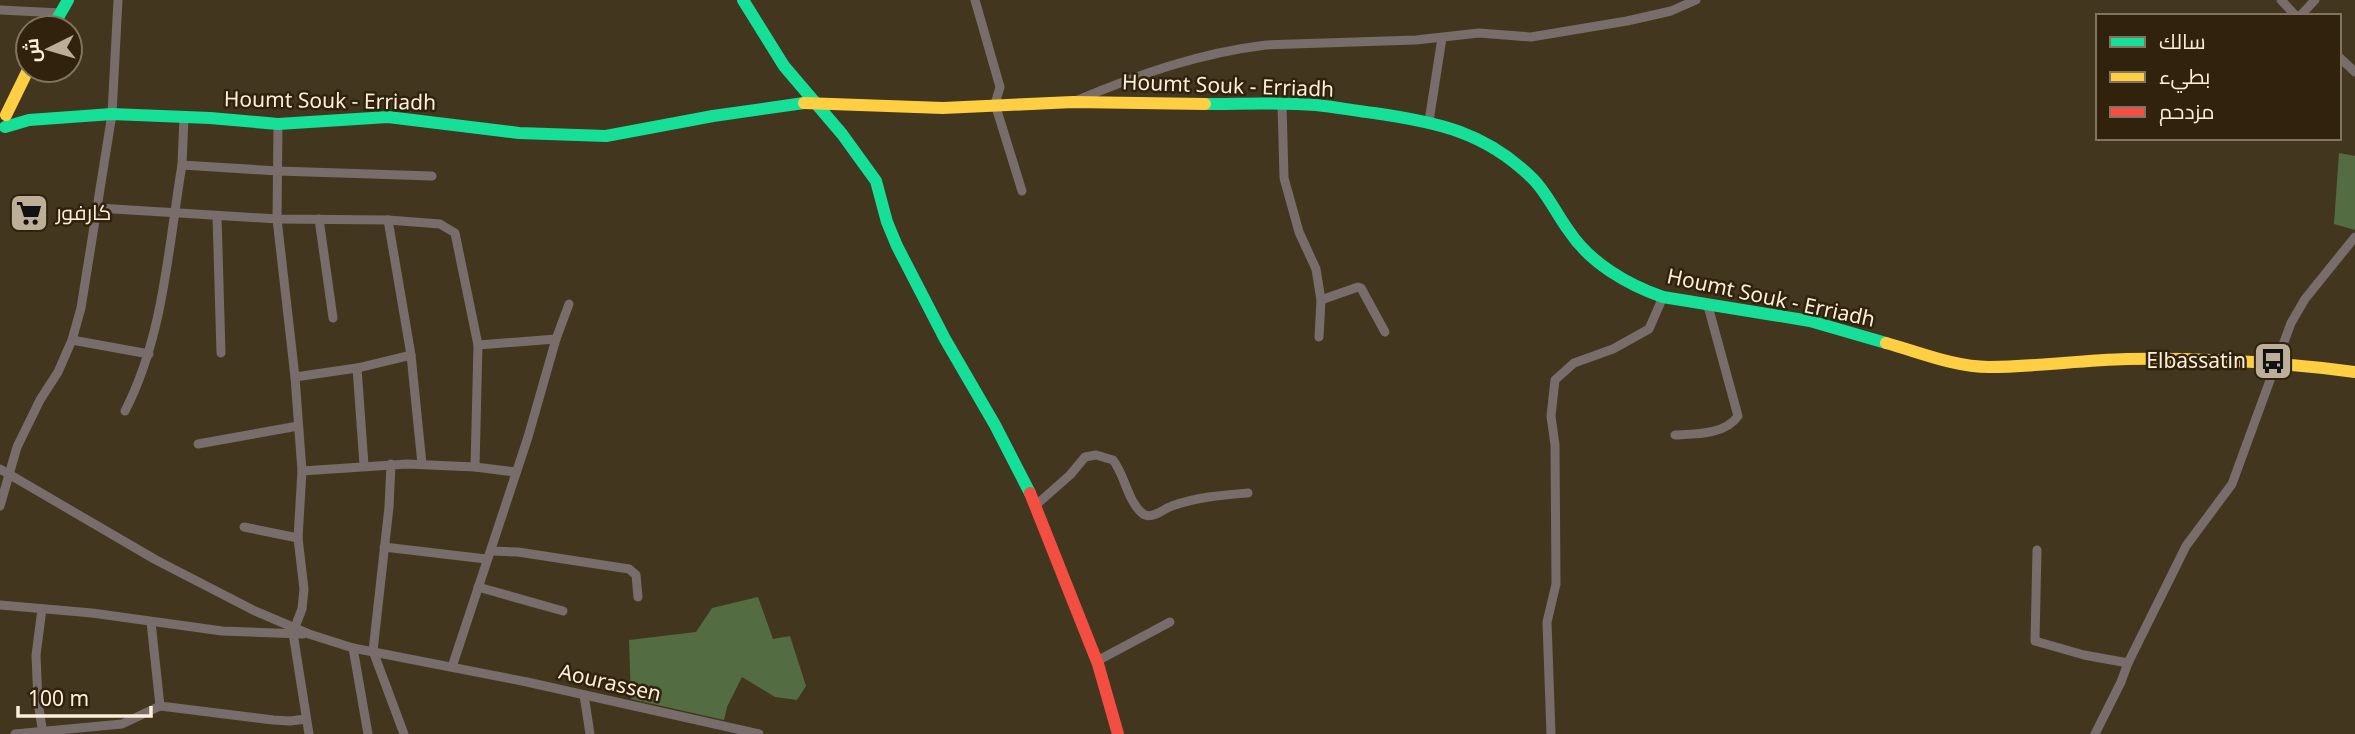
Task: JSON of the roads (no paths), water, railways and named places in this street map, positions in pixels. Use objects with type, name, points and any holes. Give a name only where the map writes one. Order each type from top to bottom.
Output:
[{"type":"street","points":[[0,10],[61,13],[68,0]]},
{"type":"street","points":[[0,506],[4,472],[27,424],[58,372],[72,340],[81,308],[112,114],[118,0]]},
{"type":"street","points":[[743,0],[769,45],[842,134],[876,181],[887,222],[897,246],[1036,505],[1097,661],[1118,734]]},
{"type":"street","points":[[975,0],[1000,86],[995,104],[1022,191]]},
{"type":"street","points":[[1073,102],[1170,65],[1231,50],[1266,45],[1479,33],[1531,37],[1627,22],[1671,11],[1696,0]]},
{"type":"street","points":[[2281,0],[2296,14]]},
{"type":"street","points":[[2300,14],[2315,0]]},
{"type":"street","points":[[1429,121],[1442,37]]},
{"type":"street","points":[[2341,59],[2355,72]]},
{"type":"street","points":[[3,121],[21,84]]},
{"type":"street","name":"Houmt Souk - Erriadh","points":[[3,121],[112,114],[278,124],[410,118],[519,133],[606,136],[713,116],[814,102],[943,108],[1073,102],[1282,104],[1364,111],[1429,121],[1468,134],[1507,156],[1535,181],[1571,235],[1584,249],[1610,272],[1640,289],[1663,297],[1810,321],[1954,362],[1987,367],[2142,359],[2277,362],[2355,372]]},
{"type":"street","points":[[1282,104],[1284,178],[1299,232],[1316,269],[1321,300],[1319,337]]},
{"type":"street","points":[[125,411],[149,354],[158,320],[182,166],[184,117]]},
{"type":"street","points":[[278,124],[277,219],[295,377],[302,471],[298,538],[304,589],[303,609],[294,630],[309,734]]},
{"type":"street","points":[[182,166],[278,172],[432,176]]},
{"type":"street","points":[[98,208],[277,219],[388,220],[440,225],[456,233],[478,345],[475,467]]},
{"type":"street","points":[[217,216],[222,353]]},
{"type":"street","points":[[319,219],[332,318]]},
{"type":"street","points":[[388,220],[411,355],[422,464]]},
{"type":"street","points":[[2095,734],[2186,546],[2232,484],[2291,323],[2305,299],[2355,237]]},
{"type":"street","points":[[1321,300],[1361,288],[1385,332]]},
{"type":"street","points":[[1551,734],[1547,622],[1556,584],[1555,445],[1551,416],[1555,380],[1574,363],[1614,349],[1649,329],[1663,297]]},
{"type":"street","points":[[452,667],[569,304]]},
{"type":"street","points":[[1675,435],[1705,433],[1732,424],[1738,416],[1708,306]]},
{"type":"street","points":[[478,345],[556,339]]},
{"type":"street","points":[[72,340],[149,354]]},
{"type":"street","points":[[295,377],[357,368],[411,355]]},
{"type":"street","points":[[357,368],[364,465]]},
{"type":"street","points":[[198,444],[298,426]]},
{"type":"street","points":[[1036,505],[1070,475],[1085,457],[1091,455],[1113,460],[1135,503],[1143,514],[1149,516],[1172,506],[1248,492]]},
{"type":"street","points":[[391,464],[373,651],[404,734]]},
{"type":"street","points":[[302,471],[364,465],[422,464],[515,472]]},
{"type":"street","points":[[4,472],[156,560],[294,630]]},
{"type":"street","points":[[244,527],[298,538]]},
{"type":"street","points":[[384,547],[488,555],[519,552],[629,569],[636,575],[638,597]]},
{"type":"street","points":[[2037,550],[2035,640],[2084,655],[2128,663]]},
{"type":"street","points":[[478,587],[563,611]]},
{"type":"street","points":[[0,605],[92,613],[249,633],[294,630]]},
{"type":"street","points":[[42,609],[37,655],[38,702],[43,732]]},
{"type":"street","points":[[249,633],[256,623],[255,611]]},
{"type":"street","points":[[151,622],[160,706]]},
{"type":"street","points":[[1097,661],[1170,622]]},
{"type":"street","name":"Aourassen","points":[[294,630],[353,648],[759,734]]},
{"type":"street","points":[[353,648],[368,734]]},
{"type":"street","points":[[584,695],[590,734]]},
{"type":"street","points":[[15,734],[124,729],[160,706],[273,720],[306,719]]},
{"type":"place","name":"كارفور","points":[[29,213]]},
{"type":"place","name":"Elbassatin","points":[[2273,361]]}]
